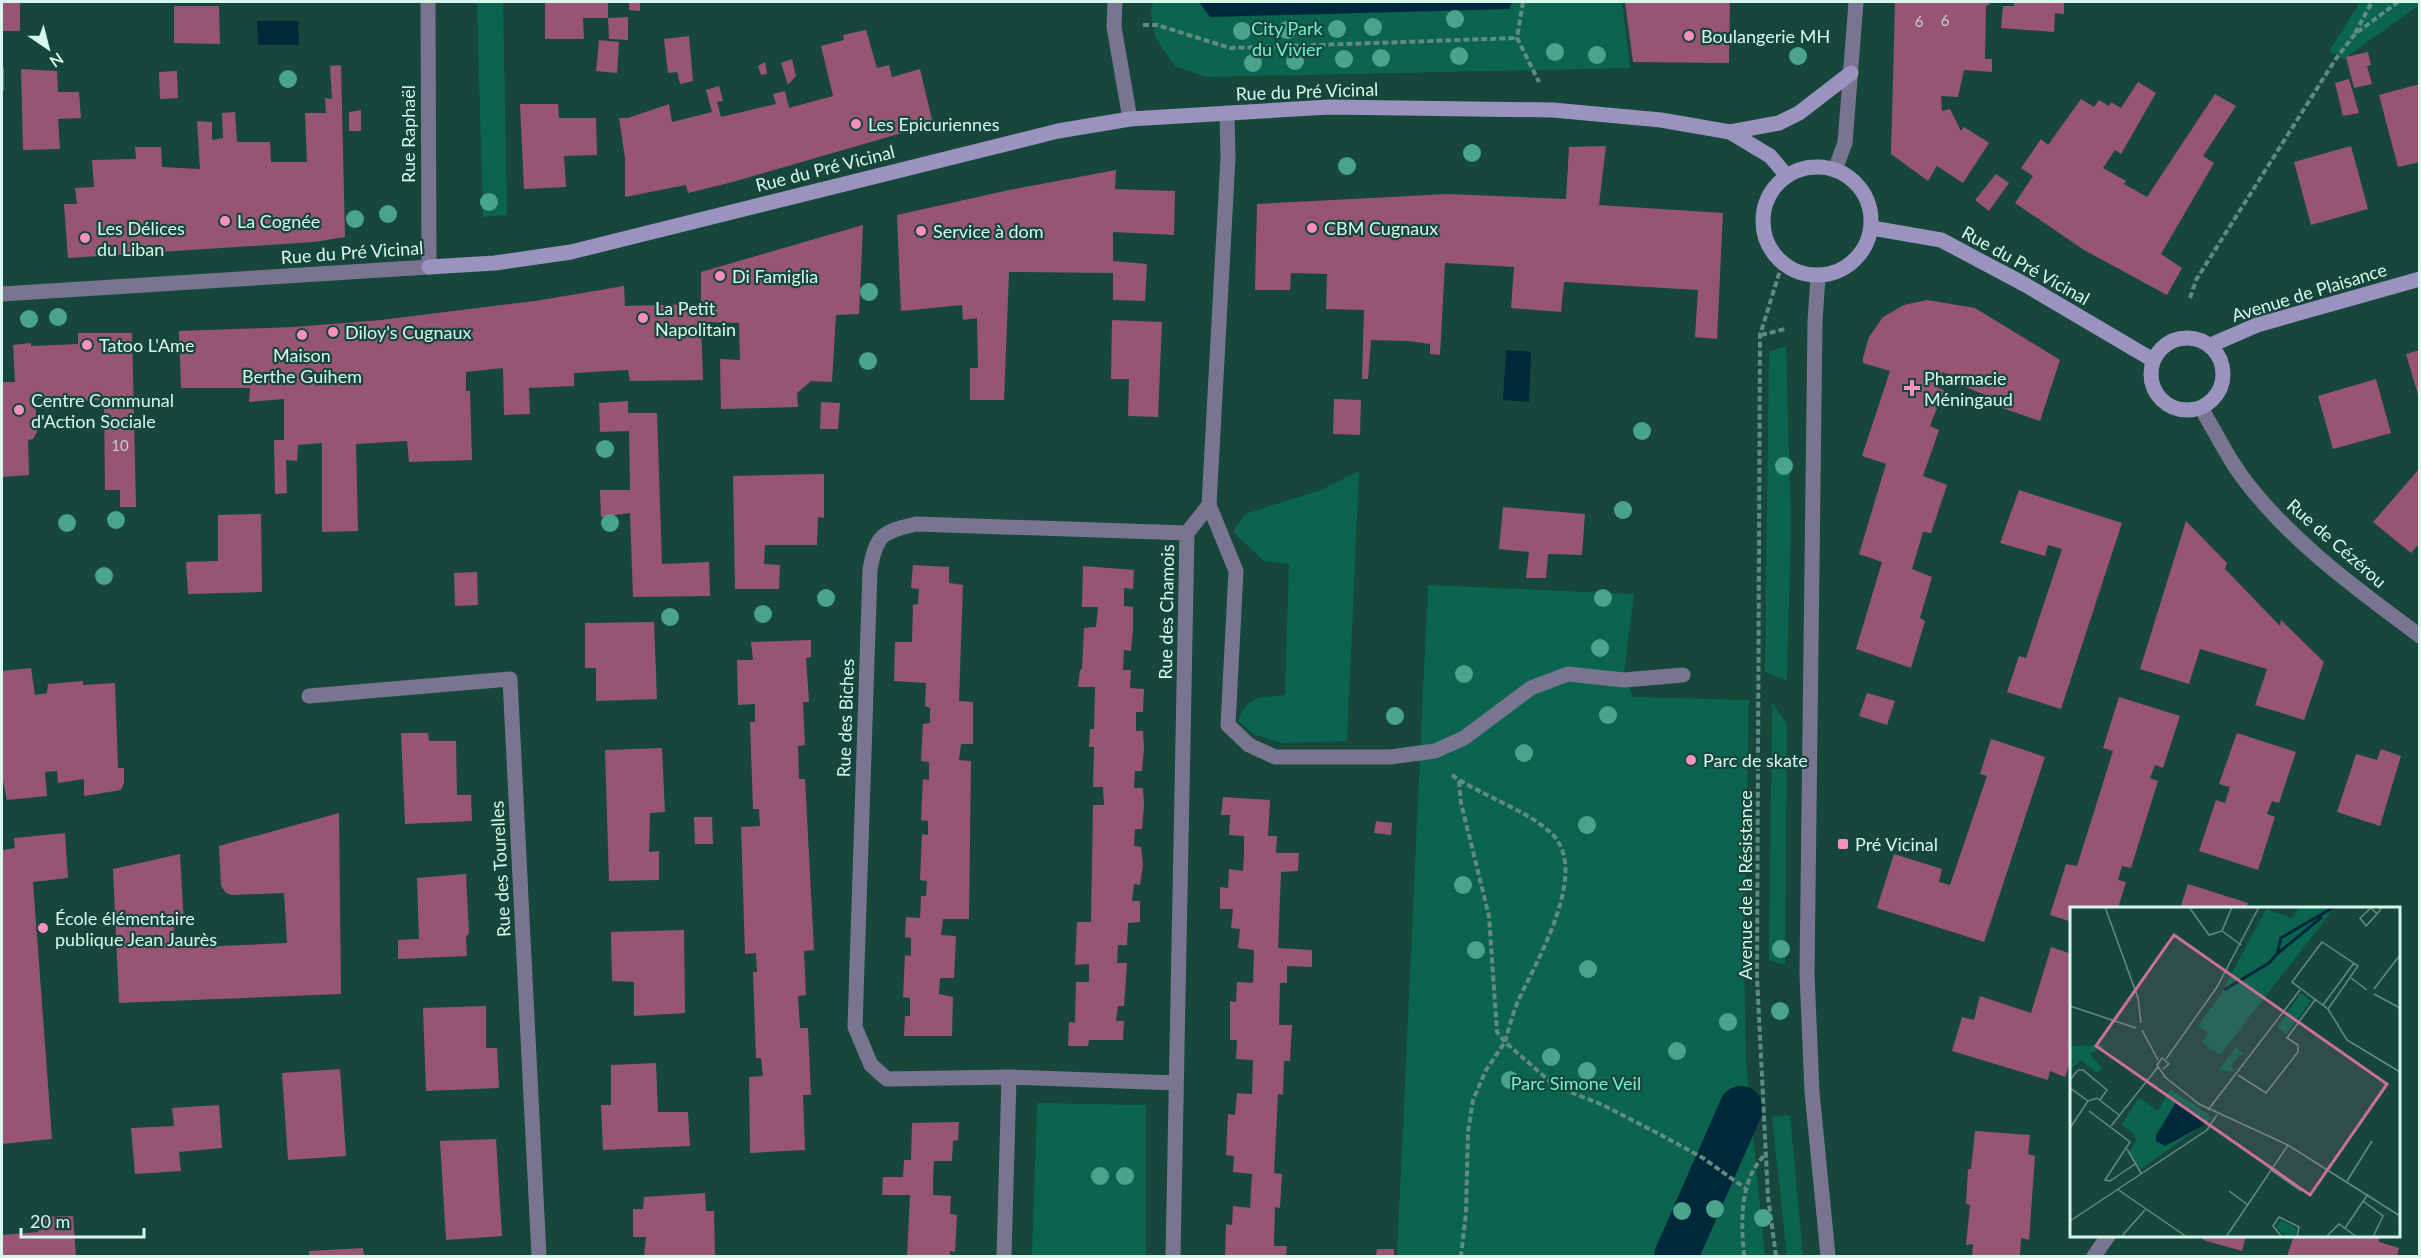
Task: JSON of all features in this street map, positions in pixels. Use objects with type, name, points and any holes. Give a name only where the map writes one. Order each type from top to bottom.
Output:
[{"type":"main road","points":[[1730,132],[1779,123],[1799,113],[1851,73]]},
{"type":"main road","name":"Rue du Pré Vicinal","points":[[429,267],[495,262],[570,252],[1058,131],[1130,119],[1329,107],[1553,110],[1660,120],[1730,132],[1770,156],[1786,176]]},
{"type":"main road","points":[[1819,166],[1836,170],[1852,179],[1864,193],[1871,210],[1872,228],[1865,247],[1853,262],[1837,272],[1818,277],[1793,271],[1782,264],[1770,251],[1763,231],[1763,210],[1772,190],[1786,176],[1802,169],[1819,166]]},
{"type":"main road","name":"Rue du Pré Vicinal","points":[[1872,228],[1941,240],[2024,284],[2153,360]]},
{"type":"main road","name":"Avenue de Plaisance","points":[[2211,345],[2257,325],[2420,279]]},
{"type":"main road","points":[[2178,338],[2201,340],[2211,345],[2219,355],[2224,367],[2224,380],[2220,392],[2211,402],[2201,408],[2187,410],[2173,408],[2161,400],[2154,388],[2151,374],[2153,360],[2168,343],[2178,338]]},
{"type":"street","name":"Rue Raphaël","points":[[428,2],[429,267]]},
{"type":"street","points":[[1115,2],[1114,27],[1130,119]]},
{"type":"street","points":[[1836,170],[1845,143],[1856,2]]},
{"type":"street","points":[[1227,113],[1228,158],[1209,505],[1236,571],[1228,725],[1249,745],[1275,757],[1390,756],[1434,751],[1464,738],[1531,688],[1568,674],[1624,680],[1683,675]]},
{"type":"street","name":"Rue du Pré Vicinal","points":[[2,294],[429,267]]},
{"type":"street","points":[[1818,277],[1815,321],[1807,974],[1812,1092],[1828,1257]]},
{"type":"street","name":"Rue de Cézérou","points":[[2201,408],[2243,478],[2290,532],[2351,584],[2420,636]]},
{"type":"street","name":"Rue des Chamois","points":[[1173,1257],[1186,533],[1209,505]]},
{"type":"street","name":"Rue des Biches","points":[[1176,1083],[1009,1077],[887,1079],[871,1065],[855,1027],[869,582],[874,546],[889,530],[916,524],[1186,533]]},
{"type":"street","name":"Rue des Tourelles","points":[[309,696],[510,679],[539,1257]]},
{"type":"street","points":[[1004,1257],[1009,1077]]},
{"type":"street","points":[[2094,1257],[2107,1237]]},
{"type":"path","points":[[1523,2],[1517,38],[1553,110]]},
{"type":"path","points":[[2190,298],[2196,280],[2335,60],[2355,34],[2372,2]]},
{"type":"path","points":[[2355,34],[2398,2]]},
{"type":"path","points":[[1114,27],[1157,24],[1230,48],[1517,38]]},
{"type":"path","name":"Avenue de la Résistance","points":[[1776,1257],[1768,1197],[1757,976],[1760,335],[1782,264]]},
{"type":"path","points":[[1434,751],[1446,771],[1517,811],[1552,834],[1566,860],[1563,888],[1552,932],[1518,1001],[1504,1042],[1486,1070],[1473,1100],[1468,1132],[1466,1213],[1461,1257]]},
{"type":"path","points":[[1459,780],[1461,803],[1489,916],[1497,1032],[1504,1042],[1555,1086],[1603,1105],[1704,1158],[1745,1188]]},
{"type":"path","points":[[1744,1257],[1742,1241],[1745,1188],[1755,1164],[1766,1154]]},
{"type":"green space","points":[[477,2],[503,2],[507,215],[483,217]]},
{"type":"green space","name":"City Park du Vivier","points":[[1153,2],[1622,2],[1630,68],[1206,77],[1175,66],[1156,39],[1151,14]]},
{"type":"green space","points":[[2360,2],[2419,2],[2419,5],[2344,59],[2329,51]]},
{"type":"green space","points":[[1786,346],[1791,523],[1787,681],[1765,672],[1769,352]]},
{"type":"green space","points":[[1359,471],[1347,741],[1282,743],[1253,734],[1238,721],[1242,712],[1256,699],[1285,695],[1289,564],[1264,561],[1233,532],[1245,514],[1321,490]]},
{"type":"green space","name":"Parc Simone Veil","points":[[1428,585],[1634,594],[1624,674],[1633,697],[1749,700],[1744,960],[1746,1063],[1765,1256],[1397,1256]]},
{"type":"green space","points":[[1772,703],[1787,724],[1785,965],[1769,960]]},
{"type":"green space","points":[[1037,1103],[1146,1105],[1146,1256],[1032,1256]]},
{"type":"green space","points":[[1790,1115],[1803,1256],[1787,1256],[1772,1117]]},
{"type":"water","points":[[1199,2],[1511,2],[1510,9],[1210,17]]},
{"type":"water","points":[[257,21],[298,21],[299,45],[258,45]]},
{"type":"water","points":[[1506,350],[1531,352],[1529,402],[1503,400]]},
{"type":"building","points":[[2,2],[20,2],[20,31],[2,31]]},
{"type":"building","points":[[545,2],[608,2],[608,18],[583,18],[584,39],[545,39]]},
{"type":"building","points":[[629,2],[640,2],[640,11],[629,10]]},
{"type":"building","points":[[1625,2],[1730,2],[1729,63],[1633,62]]},
{"type":"building","points":[[1895,2],[1990,2],[1986,6],[1985,59],[1992,59],[1992,72],[1964,70],[1958,97],[1941,96],[1942,111],[1950,109],[1961,131],[1964,127],[1989,143],[1963,183],[1937,166],[1928,181],[1891,154]]},
{"type":"building","points":[[2014,2],[2064,2],[2064,14],[2055,13],[2054,32],[2001,28],[2003,6],[2014,6]]},
{"type":"building","points":[[174,6],[219,6],[220,44],[174,43]]},
{"type":"building","points":[[628,17],[628,40],[609,39],[608,18]]},
{"type":"building","points":[[866,30],[877,68],[889,65],[892,77],[920,69],[933,124],[688,193],[686,185],[625,197],[625,158],[619,118],[628,118],[669,104],[672,122],[712,112],[706,90],[719,86],[723,101],[717,102],[721,117],[776,104],[773,94],[785,91],[789,108],[833,96],[821,46],[844,40],[843,35]]},
{"type":"building","points":[[689,36],[693,81],[680,84],[677,72],[668,73],[664,39]]},
{"type":"building","points":[[599,40],[619,42],[617,73],[596,71]]},
{"type":"building","points":[[2368,52],[2371,65],[2367,66],[2372,84],[2354,88],[2346,57]]},
{"type":"building","points":[[792,59],[796,76],[788,85],[781,63]]},
{"type":"building","points":[[765,62],[767,74],[761,75],[758,66]]},
{"type":"building","points":[[341,65],[345,237],[314,242],[68,258],[64,204],[77,204],[75,188],[94,187],[92,160],[136,159],[135,147],[161,147],[162,167],[200,169],[197,121],[212,122],[212,140],[223,138],[222,113],[235,112],[237,142],[270,142],[271,162],[307,162],[305,113],[326,113],[325,98],[332,99],[330,66]]},
{"type":"building","points":[[2,68],[4,68],[4,91],[2,91]]},
{"type":"building","points":[[21,69],[57,71],[58,92],[79,92],[81,118],[58,119],[60,149],[23,150]]},
{"type":"building","points":[[177,71],[178,98],[160,99],[159,72]]},
{"type":"building","points":[[2349,79],[2359,113],[2343,116],[2335,83]]},
{"type":"building","points":[[2138,82],[2156,93],[2121,154],[2115,150],[2103,168],[2126,181],[2124,184],[2147,197],[2215,94],[2236,106],[2203,156],[2214,163],[2161,254],[2182,268],[2167,295],[2084,250],[2015,203],[2033,176],[2021,168],[2041,139],[2048,145],[2081,99],[2094,107],[2099,100],[2109,106],[2111,102],[2121,108]]},
{"type":"building","points":[[2420,84],[2420,162],[2398,167],[2379,95]]},
{"type":"building","points":[[520,104],[558,104],[559,118],[596,118],[597,155],[564,156],[566,187],[524,189]]},
{"type":"building","points":[[361,110],[361,131],[349,131],[349,112]]},
{"type":"building","points":[[1606,146],[1599,205],[1723,213],[1717,339],[1695,337],[1698,290],[1564,282],[1561,312],[1511,308],[1514,267],[1445,263],[1440,355],[1430,354],[1430,344],[1371,340],[1368,379],[1362,379],[1364,310],[1326,309],[1327,274],[1291,273],[1290,290],[1255,290],[1257,204],[1447,194],[1566,199],[1569,147]]},
{"type":"building","points":[[2351,146],[2368,209],[2311,225],[2294,162]]},
{"type":"building","points":[[1116,170],[1115,189],[1175,191],[1174,235],[1113,232],[1113,261],[1147,264],[1145,301],[1113,300],[1113,273],[1009,272],[1004,400],[970,400],[970,368],[978,368],[977,318],[963,320],[962,305],[901,311],[897,215],[1009,190]]},
{"type":"building","points":[[1996,174],[2009,183],[1989,211],[1975,200]]},
{"type":"building","points":[[863,225],[859,314],[836,315],[832,382],[811,381],[797,393],[798,407],[721,409],[720,359],[740,360],[739,323],[701,322],[703,380],[630,381],[628,370],[574,373],[574,386],[529,388],[530,414],[504,415],[503,368],[466,372],[466,391],[470,391],[472,460],[409,462],[407,441],[356,444],[358,531],[322,532],[322,443],[298,445],[297,461],[286,460],[287,493],[275,494],[274,440],[284,440],[284,399],[249,402],[250,388],[181,388],[179,331],[294,327],[381,320],[535,301],[624,286],[625,306],[701,304],[701,272]]},
{"type":"building","points":[[1927,300],[1975,308],[2060,360],[2040,421],[1991,404],[1994,398],[1954,383],[1957,377],[1942,372],[1937,387],[1944,390],[1930,426],[1939,430],[1923,476],[1947,485],[1931,533],[1923,532],[1912,569],[1932,577],[1920,618],[1925,621],[1911,668],[1856,649],[1882,562],[1859,554],[1886,464],[1862,456],[1890,371],[1863,363],[1863,358],[1869,337],[1883,317],[1904,305]]},
{"type":"building","points":[[1112,320],[1162,322],[1158,417],[1128,416],[1129,379],[1111,379]]},
{"type":"building","points":[[78,333],[132,333],[136,507],[120,507],[120,490],[105,490],[104,400],[78,401],[79,397],[35,399],[37,432],[33,439],[28,440],[29,475],[2,477],[2,382],[15,382],[13,345],[78,344]]},
{"type":"building","points":[[2420,350],[2420,397],[2419,398],[2406,354]]},
{"type":"building","points":[[2376,379],[2391,433],[2333,449],[2318,396]]},
{"type":"building","points":[[1334,399],[1361,400],[1360,435],[1333,434]]},
{"type":"building","points":[[628,401],[628,413],[657,413],[662,564],[709,562],[710,596],[633,597],[630,513],[601,517],[600,490],[630,490],[629,431],[600,432],[599,403]]},
{"type":"building","points":[[821,402],[840,403],[838,429],[820,429]]},
{"type":"building","points":[[2420,468],[2420,543],[2411,553],[2373,522]]},
{"type":"building","points":[[824,474],[824,518],[818,517],[817,545],[765,545],[764,564],[780,565],[779,589],[735,589],[733,476]]},
{"type":"building","points":[[2019,490],[2122,523],[2061,709],[2007,692],[2019,656],[2026,658],[2062,549],[2048,545],[2045,556],[2000,543]]},
{"type":"building","points":[[1503,507],[1585,514],[1582,555],[1548,554],[1546,578],[1526,578],[1529,552],[1499,549]]},
{"type":"building","points":[[261,514],[262,592],[188,594],[186,562],[218,561],[218,515]]},
{"type":"building","points":[[2186,521],[2227,563],[2225,569],[2280,626],[2281,620],[2324,662],[2304,720],[2255,705],[2267,669],[2200,649],[2189,684],[2140,669]]},
{"type":"building","points":[[913,565],[949,567],[949,583],[963,585],[959,701],[973,702],[973,744],[961,744],[959,760],[971,761],[969,919],[943,919],[941,935],[956,936],[954,978],[940,978],[939,994],[953,997],[952,1036],[904,1036],[905,1016],[910,1016],[910,998],[903,997],[905,955],[911,956],[911,938],[905,937],[906,917],[920,918],[921,896],[926,896],[927,881],[920,880],[922,834],[928,835],[928,821],[921,820],[923,779],[929,780],[929,762],[921,761],[923,724],[930,723],[930,708],[925,706],[926,683],[894,681],[895,642],[912,642],[913,605],[918,604],[919,589],[911,588]]},
{"type":"building","points":[[1083,566],[1134,570],[1133,589],[1124,588],[1124,606],[1133,607],[1133,629],[1131,651],[1124,650],[1123,670],[1131,670],[1130,688],[1144,689],[1143,712],[1136,712],[1136,731],[1143,731],[1142,771],[1135,771],[1134,788],[1143,788],[1142,829],[1135,829],[1134,846],[1141,847],[1143,865],[1140,885],[1134,884],[1132,901],[1140,901],[1140,922],[1128,923],[1127,945],[1118,945],[1117,963],[1127,963],[1124,1006],[1118,1006],[1116,1021],[1124,1021],[1123,1040],[1089,1040],[1088,1046],[1068,1046],[1069,1022],[1075,1023],[1076,982],[1089,982],[1089,964],[1075,965],[1077,922],[1091,922],[1093,805],[1104,805],[1103,787],[1093,787],[1094,747],[1089,747],[1090,729],[1094,729],[1095,687],[1078,687],[1082,669],[1084,628],[1096,627],[1098,607],[1082,607]]},
{"type":"building","points":[[477,572],[478,605],[455,606],[454,573]]},
{"type":"building","points":[[654,622],[657,699],[596,701],[596,668],[585,668],[585,623]]},
{"type":"building","points":[[811,640],[811,657],[806,658],[809,702],[803,702],[805,745],[798,746],[799,779],[805,779],[814,950],[804,951],[806,995],[798,996],[800,1028],[808,1028],[811,1095],[803,1095],[805,1150],[750,1153],[749,1077],[763,1076],[761,1058],[756,1058],[753,972],[757,972],[756,953],[745,954],[741,827],[760,826],[759,809],[753,809],[750,722],[755,722],[755,704],[738,705],[737,660],[753,660],[751,642]]},
{"type":"building","points":[[31,668],[35,695],[47,693],[48,684],[83,681],[83,685],[115,683],[118,768],[124,768],[124,783],[121,790],[84,796],[84,779],[58,783],[57,771],[45,772],[47,796],[7,800],[2,776],[2,671]]},
{"type":"building","points":[[1867,693],[1895,701],[1887,725],[1859,716]]},
{"type":"building","points":[[2119,697],[2180,716],[2163,768],[2155,765],[2150,778],[2158,781],[2131,868],[2122,866],[2118,880],[2126,882],[2118,907],[2070,907],[2070,921],[2050,915],[2066,864],[2077,866],[2113,751],[2103,748]]},
{"type":"building","points":[[401,733],[428,733],[429,741],[456,741],[457,795],[471,795],[472,821],[405,824]]},
{"type":"building","points":[[2237,733],[2296,752],[2279,803],[2272,801],[2267,814],[2275,817],[2258,870],[2199,851],[2216,800],[2225,803],[2230,787],[2219,784]]},
{"type":"building","points":[[1991,739],[2045,757],[1984,942],[1877,908],[1894,854],[1942,869],[1939,882],[1950,885],[1987,776],[1980,774]]},
{"type":"building","points":[[662,748],[665,812],[650,813],[649,852],[659,851],[659,880],[609,881],[605,750]]},
{"type":"building","points":[[2381,749],[2401,756],[2380,826],[2337,812],[2356,754],[2377,760]]},
{"type":"building","points":[[1223,797],[1270,800],[1268,836],[1277,836],[1276,853],[1299,853],[1298,871],[1281,872],[1278,948],[1312,950],[1312,967],[1287,966],[1287,983],[1280,983],[1279,1025],[1292,1025],[1290,1061],[1284,1061],[1283,1095],[1278,1094],[1274,1173],[1282,1174],[1280,1208],[1275,1207],[1274,1246],[1287,1246],[1286,1256],[1225,1256],[1226,1224],[1232,1225],[1233,1206],[1250,1208],[1252,1174],[1233,1172],[1234,1156],[1226,1155],[1228,1114],[1235,1115],[1237,1093],[1252,1094],[1253,1060],[1236,1059],[1237,1040],[1230,1040],[1230,1001],[1236,1002],[1237,982],[1253,983],[1254,950],[1238,948],[1240,929],[1231,928],[1233,909],[1220,909],[1220,887],[1228,888],[1229,869],[1243,871],[1244,853],[1244,836],[1229,835],[1230,815],[1221,815]]},
{"type":"building","points":[[339,813],[341,994],[119,1003],[113,869],[180,854],[184,925],[174,927],[175,948],[287,943],[284,893],[232,895],[226,893],[221,886],[219,846]]},
{"type":"building","points":[[694,817],[712,817],[713,844],[695,844]]},
{"type":"building","points":[[1376,821],[1392,823],[1391,835],[1374,833]]},
{"type":"building","points":[[65,833],[68,878],[33,882],[52,1139],[2,1144],[2,850],[15,848],[14,838]]},
{"type":"building","points":[[466,874],[469,934],[466,936],[467,956],[398,959],[398,940],[419,939],[417,878]]},
{"type":"building","points":[[2188,884],[2248,903],[2246,907],[2180,907]]},
{"type":"building","points":[[684,930],[685,1013],[634,1016],[634,982],[612,981],[611,932]]},
{"type":"building","points":[[2051,947],[2070,953],[2070,1062],[2065,1077],[2050,1071],[2048,1080],[1952,1051],[1962,1017],[1974,1020],[1980,996],[2031,1013]]},
{"type":"building","points":[[486,1006],[486,1048],[497,1048],[499,1088],[426,1091],[423,1008]]},
{"type":"building","points":[[656,1063],[658,1112],[688,1112],[690,1146],[603,1150],[601,1105],[611,1105],[611,1065]]},
{"type":"building","points":[[340,1069],[346,1156],[288,1160],[282,1073]]},
{"type":"building","points":[[219,1105],[222,1148],[179,1152],[181,1171],[135,1174],[131,1128],[174,1126],[172,1108]]},
{"type":"building","points":[[959,1122],[958,1140],[953,1141],[952,1161],[934,1161],[933,1178],[933,1195],[951,1196],[950,1214],[957,1215],[955,1252],[950,1251],[950,1256],[907,1256],[910,1195],[882,1195],[883,1177],[903,1177],[904,1160],[911,1160],[912,1123]]},
{"type":"building","points":[[1975,1131],[2030,1135],[2028,1154],[2035,1156],[2029,1240],[2021,1238],[2020,1256],[1972,1256],[1973,1244],[1966,1245],[1970,1205],[1966,1204],[1968,1169],[1971,1169]]},
{"type":"building","points":[[496,1139],[502,1236],[446,1240],[440,1141]]},
{"type":"building","points":[[705,1193],[706,1211],[714,1211],[715,1256],[644,1256],[646,1237],[633,1237],[633,1209],[643,1209],[644,1197]]},
{"type":"building","points":[[73,1216],[76,1256],[2,1256],[2,1235],[38,1232],[38,1217]]},
{"type":"building","points":[[2204,1237],[2246,1237],[2242,1251],[2203,1240]]},
{"type":"building","points":[[2294,1237],[2380,1237],[2379,1242],[2399,1248],[2397,1256],[2287,1256]]},
{"type":"building","points":[[363,1248],[364,1256],[309,1256],[309,1251]]},
{"type":"building","points":[[1377,1249],[1394,1249],[1394,1256],[1376,1256]]},
{"type":"waterway","points":[[1676,1256],[1741,1108]]},
{"type":"place","name":"Boulangerie MH","points":[[1689,36]]},
{"type":"place","name":"Les Epicuriennes","points":[[856,124]]},
{"type":"place","name":"La Cognée","points":[[225,221]]},
{"type":"place","name":"CBM Cugnaux","points":[[1312,228]]},
{"type":"place","name":"Service à dom","points":[[921,231]]},
{"type":"place","name":"Les Délices du Liban","points":[[85,238]]},
{"type":"place","name":"Di Famiglia","points":[[720,276]]},
{"type":"place","name":"La Petit Napolitain","points":[[643,318]]},
{"type":"place","name":"Diloy's Cugnaux","points":[[333,332]]},
{"type":"place","name":"Maison Berthe Guihem","points":[[302,335]]},
{"type":"place","name":"Tatoo L'Ame","points":[[87,345]]},
{"type":"place","name":"Pharmacie Méningaud","points":[[1912,388]]},
{"type":"place","name":"Centre Communal d'Action Sociale","points":[[19,410]]},
{"type":"place","name":"Parc de skate","points":[[1691,760]]},
{"type":"place","name":"Pré Vicinal","points":[[1843,844]]},
{"type":"place","name":"École élémentaire publique Jean Jaurès","points":[[43,928]]}]
